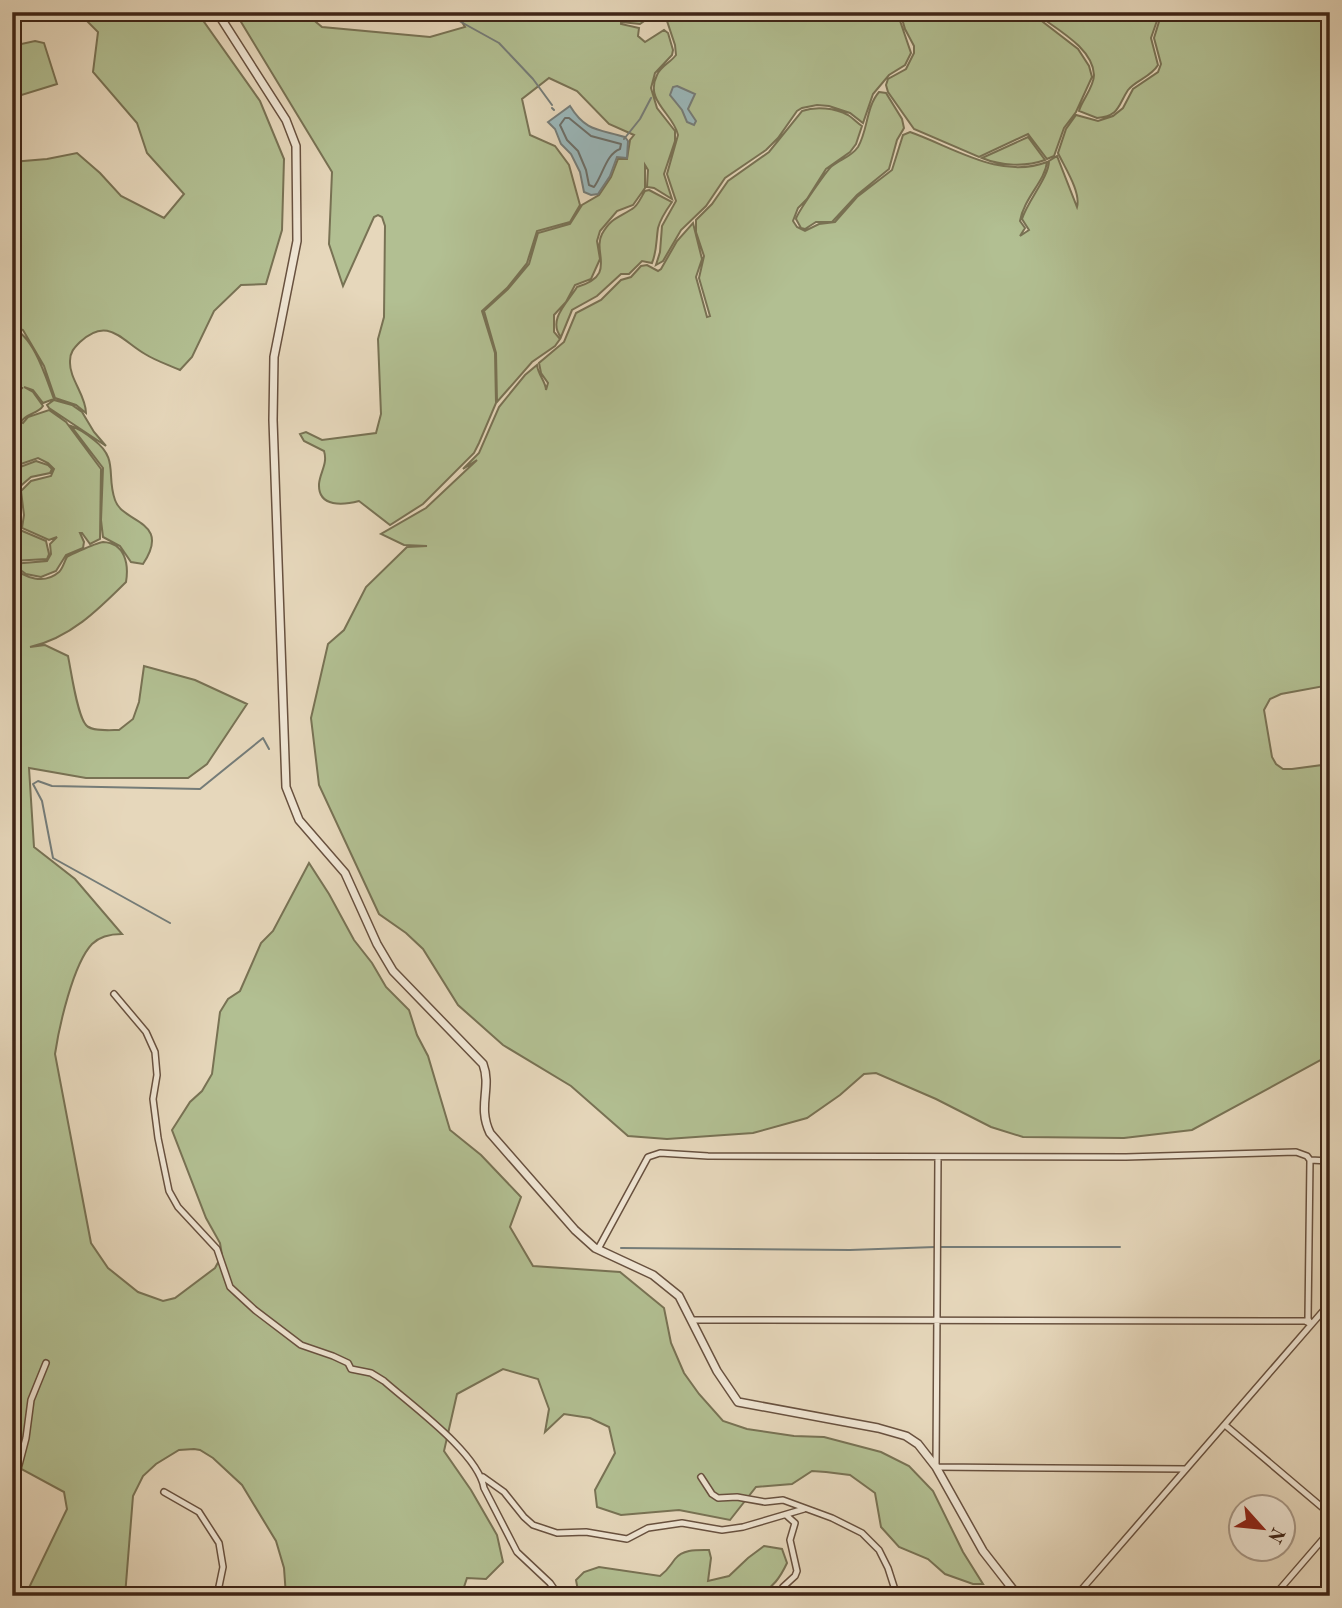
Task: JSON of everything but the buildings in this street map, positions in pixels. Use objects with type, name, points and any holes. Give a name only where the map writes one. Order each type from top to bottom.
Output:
[{"type":"street","points":[[217,12],[286,120],[296,146],[297,242],[274,358],[273,420],[286,787],[293,808],[309,832],[345,873],[377,944],[393,971],[483,1064],[487,1075],[483,1107],[490,1133],[575,1230],[598,1249],[653,1275],[679,1296],[717,1371],[738,1402],[891,1431],[918,1444],[936,1467],[983,1552],[1018,1596]]},
{"type":"street","points":[[114,994],[146,1032],[155,1052],[158,1075],[153,1099],[169,1191],[178,1207],[217,1249],[230,1287],[284,1334],[301,1345],[333,1356],[348,1363],[351,1369],[371,1373],[384,1381],[460,1448],[482,1477],[504,1492],[533,1525],[557,1533],[586,1532],[626,1542],[648,1528],[665,1524],[682,1523],[722,1530],[743,1527],[804,1509]]},
{"type":"street","points":[[598,1249],[648,1157],[660,1153],[708,1156],[1126,1157],[1296,1152],[1310,1160],[1308,1319],[1311,1324]]},
{"type":"street","points":[[936,1467],[938,1157]]},
{"type":"street","points":[[1310,1160],[1330,1161]]},
{"type":"street","points":[[1076,1596],[1330,1303]]},
{"type":"street","points":[[692,1320],[1305,1321],[1311,1324]]},
{"type":"street","points":[[12,1492],[26,1438],[31,1400],[46,1363]]},
{"type":"street","points":[[1225,1425],[1330,1514]]},
{"type":"street","points":[[936,1467],[1186,1469]]},
{"type":"street","points":[[482,1477],[484,1488],[517,1552],[550,1583],[559,1596]]},
{"type":"street","points":[[701,1477],[718,1498],[737,1497],[765,1502],[783,1500],[839,1521],[868,1538],[879,1550],[888,1567],[897,1596]]},
{"type":"street","points":[[164,1492],[199,1512],[219,1544],[223,1567],[217,1596]]},
{"type":"street","points":[[778,1596],[797,1571],[790,1540],[795,1523],[786,1515]]},
{"type":"street","points":[[1274,1596],[1330,1531]]},
{"type":"green space","points":[[74,12],[197,12],[260,101],[284,159],[282,230],[266,284],[241,285],[214,311],[192,357],[180,370],[149,356],[114,333],[99,331],[90,334],[74,348],[70,361],[86,413],[76,405],[55,398],[44,366],[23,330],[12,326],[12,162],[77,153],[121,196],[164,218],[184,194],[147,153],[137,123],[93,72],[98,32]]},
{"type":"green space","points":[[235,12],[304,12],[322,27],[430,37],[465,27],[456,12],[657,12],[640,24],[621,24],[639,28],[638,36],[645,42],[664,30],[668,33],[672,55],[655,73],[651,88],[657,108],[675,131],[675,141],[664,174],[672,199],[654,188],[647,187],[648,170],[645,165],[645,188],[633,205],[617,211],[600,231],[597,241],[600,259],[591,279],[575,285],[566,302],[554,315],[554,332],[560,339],[555,346],[532,362],[497,402],[496,353],[484,311],[508,289],[529,264],[538,233],[570,224],[582,205],[599,195],[611,177],[618,159],[627,159],[630,140],[634,135],[609,124],[577,91],[549,78],[522,99],[530,135],[555,146],[569,165],[580,205],[570,222],[537,231],[527,263],[507,288],[482,311],[495,353],[496,403],[474,453],[423,504],[390,525],[359,501],[339,504],[323,497],[319,484],[324,451],[304,441],[300,434],[306,432],[322,440],[376,433],[381,414],[378,339],[384,317],[385,226],[382,217],[374,217],[343,286],[329,244],[332,172]]},
{"type":"green space","points":[[664,12],[897,12],[911,53],[905,65],[889,75],[873,94],[863,123],[850,113],[829,106],[817,105],[797,111],[766,150],[725,178],[706,206],[681,230],[663,261],[656,265],[662,226],[676,201],[667,174],[678,135],[654,92],[659,72],[676,55]]},
{"type":"green space","points":[[900,12],[1030,12],[1078,49],[1089,66],[1092,77],[1076,112],[1064,128],[1054,156],[1047,159],[1028,134],[979,157],[914,129],[886,85],[888,79],[906,69],[914,53],[914,46]]},
{"type":"green space","points":[[1034,12],[1160,12],[1151,38],[1158,65],[1128,90],[1117,109],[1110,115],[1097,118],[1079,111],[1093,80],[1092,65],[1080,47]]},
{"type":"green space","points":[[1162,12],[1330,12],[1330,685],[1281,694],[1270,699],[1264,710],[1272,757],[1276,764],[1283,769],[1292,769],[1330,764],[1330,1055],[1192,1130],[1124,1138],[1023,1137],[991,1127],[876,1073],[864,1074],[807,1118],[753,1133],[667,1139],[628,1136],[571,1086],[503,1045],[458,1005],[423,949],[379,914],[319,785],[311,718],[328,644],[344,630],[366,587],[407,547],[427,546],[404,545],[381,534],[426,508],[477,460],[463,469],[479,453],[499,407],[525,375],[537,365],[546,390],[548,383],[541,373],[539,363],[564,342],[576,313],[601,300],[621,280],[631,277],[641,266],[647,265],[658,271],[661,269],[677,241],[693,223],[702,259],[696,277],[707,317],[710,316],[699,278],[704,256],[696,232],[696,220],[712,204],[728,181],[769,152],[802,111],[819,108],[837,111],[848,115],[862,126],[850,152],[826,169],[798,208],[793,221],[797,227],[805,231],[819,224],[835,222],[857,197],[892,170],[903,135],[910,132],[994,164],[1012,167],[1047,162],[1022,213],[1020,221],[1025,228],[1020,236],[1029,230],[1022,219],[1046,174],[1049,161],[1057,156],[1077,207],[1075,187],[1058,153],[1066,129],[1076,115],[1098,121],[1113,116],[1123,108],[1133,89],[1158,72],[1161,64],[1154,38]]},
{"type":"green space","points":[[35,41],[44,43],[57,84],[12,98],[12,46]]},
{"type":"green space","points":[[879,92],[886,93],[902,119],[904,128],[897,140],[889,169],[857,195],[832,222],[816,222],[805,229],[801,228],[796,219],[829,169],[858,147]]},
{"type":"green space","points":[[1028,137],[1045,160],[1014,165],[982,158]]},
{"type":"green space","points":[[649,190],[672,202],[658,228],[652,263],[642,261],[629,274],[621,274],[597,296],[572,310],[561,337],[556,324],[560,311],[577,287],[589,282],[600,270],[602,234],[612,221],[634,208],[645,191]]},
{"type":"green space","points":[[12,328],[20,332],[33,348],[54,399],[43,403],[33,390],[24,387],[33,392],[43,406],[21,422],[49,410],[66,422],[101,469],[100,539],[90,544],[80,533],[84,542],[83,548],[66,555],[56,571],[41,577],[26,574],[12,564],[47,561],[51,554],[50,544],[57,537],[49,540],[22,528],[24,515],[21,491],[31,481],[51,476],[54,469],[38,458],[12,467],[12,390],[23,388],[12,388]]},
{"type":"green space","points":[[54,400],[72,405],[82,412],[106,446],[49,408],[47,405]]},
{"type":"green space","points":[[71,426],[102,447],[109,461],[115,500],[120,508],[149,531],[152,539],[150,550],[143,564],[131,562],[120,546],[103,537],[103,468]]},
{"type":"green space","points":[[36,461],[48,465],[52,469],[50,473],[31,477],[17,489],[12,489],[12,470]]},
{"type":"green space","points":[[20,530],[46,541],[49,554],[47,559],[12,561],[12,548]]},
{"type":"green space","points":[[103,542],[121,550],[127,568],[126,582],[71,630],[30,647],[45,645],[68,656],[77,702],[86,725],[97,730],[119,730],[133,719],[139,702],[144,666],[195,680],[247,704],[207,764],[188,778],[86,778],[29,768],[34,847],[75,879],[122,934],[99,939],[85,953],[68,996],[55,1054],[91,1243],[108,1268],[138,1292],[163,1301],[175,1298],[215,1268],[222,1255],[220,1243],[206,1218],[172,1130],[212,1074],[220,1012],[228,999],[240,991],[261,943],[273,931],[309,863],[354,940],[386,987],[409,1010],[417,1035],[428,1056],[450,1130],[481,1155],[521,1197],[510,1227],[533,1266],[620,1272],[664,1308],[671,1343],[684,1373],[723,1421],[747,1429],[794,1436],[824,1437],[881,1452],[909,1466],[933,1491],[963,1552],[983,1584],[973,1584],[945,1574],[928,1559],[899,1547],[881,1527],[875,1493],[850,1475],[812,1471],[792,1484],[756,1487],[730,1520],[679,1510],[621,1515],[597,1507],[595,1490],[615,1453],[609,1427],[590,1418],[564,1414],[545,1432],[549,1409],[538,1379],[503,1369],[457,1394],[444,1451],[497,1535],[503,1562],[486,1579],[467,1578],[461,1596],[286,1596],[284,1568],[276,1541],[242,1485],[213,1458],[194,1449],[179,1450],[156,1464],[143,1476],[133,1496],[125,1596],[25,1596],[67,1509],[64,1492],[12,1464],[12,567],[29,577],[47,578],[62,569],[67,557]]},
{"type":"green space","points":[[764,1546],[782,1549],[787,1563],[776,1582],[759,1596],[579,1596],[576,1580],[584,1572],[599,1567],[660,1576],[682,1553],[709,1550],[711,1558],[708,1581],[729,1576]]},
{"type":"water","points":[[677,86],[695,94],[688,109],[696,121],[694,125],[687,122],[682,110],[670,95],[673,87]]},
{"type":"water","points":[[570,106],[588,125],[625,137],[628,141],[627,158],[617,157],[610,176],[598,194],[584,192],[580,172],[571,154],[561,144],[555,129],[548,122]]},
{"type":"waterway","points":[[443,12],[499,43],[533,79],[552,105]]},
{"type":"waterway","points":[[624,139],[640,119],[651,98]]},
{"type":"waterway","points":[[170,923],[53,858],[42,801],[33,784],[38,781],[52,786],[200,789],[263,738],[269,749]]},
{"type":"waterway","points":[[621,1248],[850,1250],[935,1247]]},
{"type":"waterway","points":[[940,1247],[1120,1247]]}]
